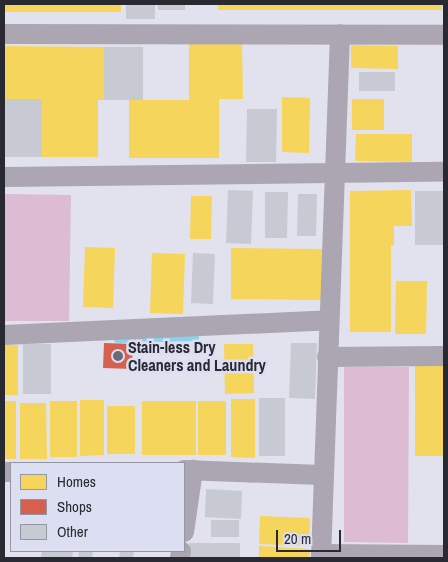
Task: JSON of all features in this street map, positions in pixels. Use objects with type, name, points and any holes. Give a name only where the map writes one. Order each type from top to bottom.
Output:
[{"type":"street","points":[[4,34],[444,35]]},
{"type":"street","points":[[340,34],[322,475],[321,556],[440,556]]},
{"type":"street","points":[[4,177],[335,175],[444,172]]},
{"type":"street","points":[[4,335],[329,320]]},
{"type":"street","points":[[327,357],[444,356]]},
{"type":"street","points":[[185,516],[188,470],[322,475]]},
{"type":"shaded area","points":[[4,194],[71,195],[69,321],[4,321]]},
{"type":"shaded area","points":[[344,367],[409,367],[408,543],[344,542]]},
{"type":"building: Homes","points":[[4,4],[121,4],[121,12],[4,12]]},
{"type":"building: Homes","points":[[218,4],[442,4],[442,10],[218,10]]},
{"type":"building: Homes","points":[[189,42],[242,42],[243,99],[219,99],[219,158],[129,158],[129,100],[189,100]]},
{"type":"building: Homes","points":[[351,45],[398,46],[398,69],[351,68]]},
{"type":"building: Homes","points":[[4,46],[104,47],[104,100],[98,100],[98,157],[42,157],[42,99],[4,99]]},
{"type":"building: Homes","points":[[282,97],[310,98],[309,153],[282,152]]},
{"type":"building: Homes","points":[[352,99],[384,99],[384,130],[352,130]]},
{"type":"building: Homes","points":[[356,134],[412,134],[412,162],[355,161]]},
{"type":"building: Homes","points":[[411,190],[412,226],[394,226],[394,245],[391,246],[391,332],[350,332],[350,191]]},
{"type":"building: Homes","points":[[191,196],[212,196],[211,239],[190,239]]},
{"type":"building: Homes","points":[[85,247],[115,248],[113,308],[83,307]]},
{"type":"building: Homes","points":[[231,248],[322,249],[322,300],[231,299]]},
{"type":"building: Homes","points":[[152,253],[185,254],[183,314],[150,313]]},
{"type":"building: Homes","points":[[396,281],[427,281],[426,334],[395,334]]},
{"type":"building: Homes","points":[[224,344],[253,344],[254,393],[225,394]]},
{"type":"building: Homes","points":[[4,345],[18,345],[18,395],[4,395]]},
{"type":"building: Homes","points":[[415,362],[444,363],[444,456],[415,456]]},
{"type":"building: Homes","points":[[231,399],[255,399],[255,458],[231,457]]},
{"type":"building: Homes","points":[[80,400],[104,400],[104,455],[80,456]]},
{"type":"building: Homes","points":[[4,401],[16,401],[16,459],[4,459]]},
{"type":"building: Homes","points":[[50,401],[77,401],[77,457],[50,457]]},
{"type":"building: Homes","points":[[142,401],[196,401],[196,455],[142,455]]},
{"type":"building: Homes","points":[[198,401],[226,401],[226,455],[198,455]]},
{"type":"building: Homes","points":[[20,403],[46,403],[47,459],[20,459]]},
{"type":"building: Homes","points":[[107,406],[135,406],[135,454],[107,454]]},
{"type":"building: Homes","points":[[260,516],[310,518],[309,546],[259,544]]},
{"type":"building: Homes","points":[[259,546],[310,549],[309,558],[259,558]]},
{"type":"building: Shops","name":"Stain-less Dry Cleaners and Laundry","points":[[104,343],[133,344],[132,369],[103,368]]},
{"type":"building: Other","points":[[126,4],[155,4],[155,19],[126,19]]},
{"type":"building: Other","points":[[158,4],[185,4],[185,10],[158,10]]},
{"type":"building: Other","points":[[104,47],[143,47],[143,100],[104,100]]},
{"type":"building: Other","points":[[359,72],[395,72],[395,91],[359,91]]},
{"type":"building: Other","points":[[4,99],[42,99],[42,157],[4,157]]},
{"type":"building: Other","points":[[247,109],[277,109],[276,162],[246,162]]},
{"type":"building: Other","points":[[228,190],[253,191],[251,244],[226,243]]},
{"type":"building: Other","points":[[415,191],[444,191],[444,245],[415,245]]},
{"type":"building: Other","points":[[265,192],[288,192],[287,238],[265,238]]},
{"type":"building: Other","points":[[298,194],[317,194],[316,236],[297,236]]},
{"type":"building: Other","points":[[193,253],[215,254],[213,304],[191,303]]},
{"type":"building: Other","points":[[291,343],[317,343],[315,399],[289,398]]},
{"type":"building: Other","points":[[23,344],[51,344],[51,394],[23,394]]},
{"type":"building: Other","points":[[259,398],[285,398],[285,456],[259,456]]},
{"type":"building: Other","points":[[206,489],[242,491],[241,519],[205,517]]},
{"type":"building: Other","points":[[211,520],[239,520],[239,537],[211,537]]},
{"type":"building: Other","points":[[189,543],[240,543],[240,558],[189,558]]},
{"type":"building: Other","points":[[42,552],[73,552],[72,558],[41,558]]},
{"type":"building: Other","points":[[79,552],[93,552],[92,558],[78,558]]},
{"type":"building: Other","points":[[120,552],[134,552],[133,558],[119,558]]},
{"type":"waterway","points":[[117,340],[196,338]]},
{"type":"place","name":"Stain-less Dry Cleaners and Laundry","points":[[118,356]]}]
